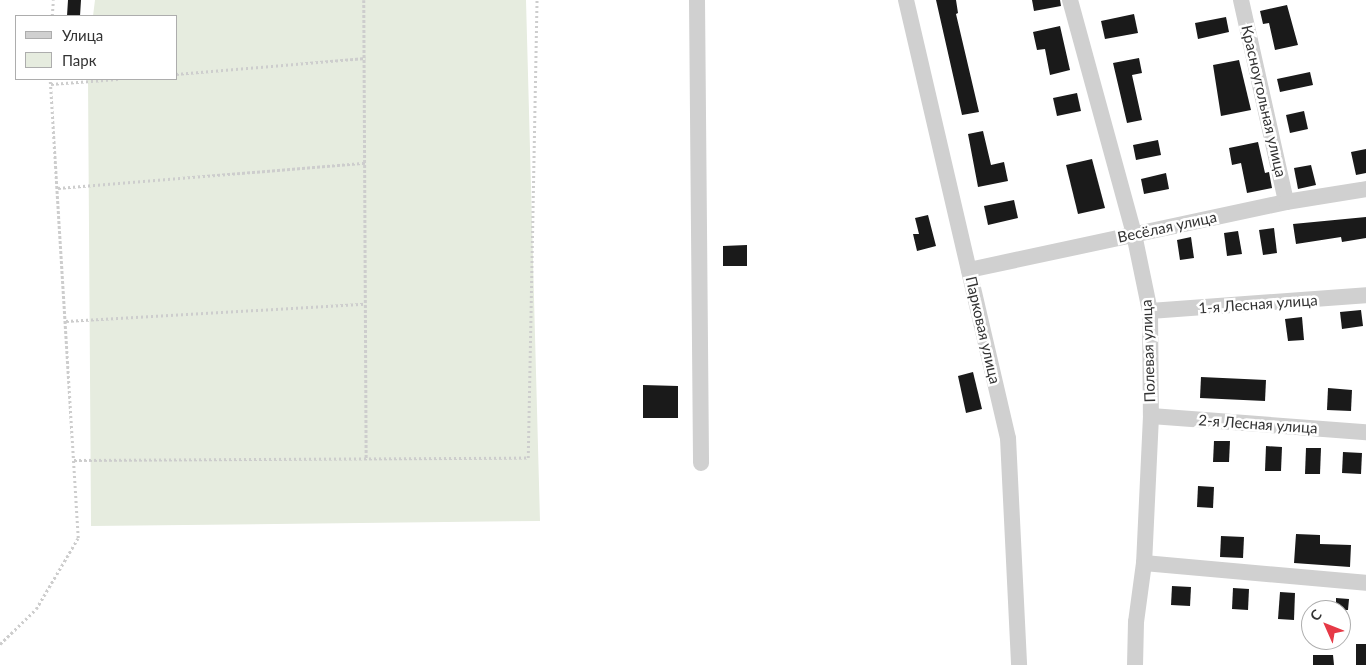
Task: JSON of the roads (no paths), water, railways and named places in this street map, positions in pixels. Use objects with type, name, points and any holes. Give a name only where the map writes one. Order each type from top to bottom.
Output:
[{"type":"street","points":[[697,0],[701,463]]},
{"type":"street","name":"Парковая улица","points":[[906,0],[1008,438],[1019,665]]},
{"type":"street","name":"Полевая улица","points":[[1070,0],[1134,234],[1150,311],[1151,416],[1144,563],[1136,622],[1136,665]]},
{"type":"street","name":"Красноугольная улица","points":[[1241,0],[1286,202]]},
{"type":"street","name":"Весёлая улица","points":[[969,270],[1286,202],[1366,189]]},
{"type":"street","name":"1-я Лесная улица","points":[[1150,311],[1366,295]]},
{"type":"street","name":"2-я Лесная улица","points":[[1151,416],[1366,432]]},
{"type":"street","points":[[1144,563],[1366,583]]}]
